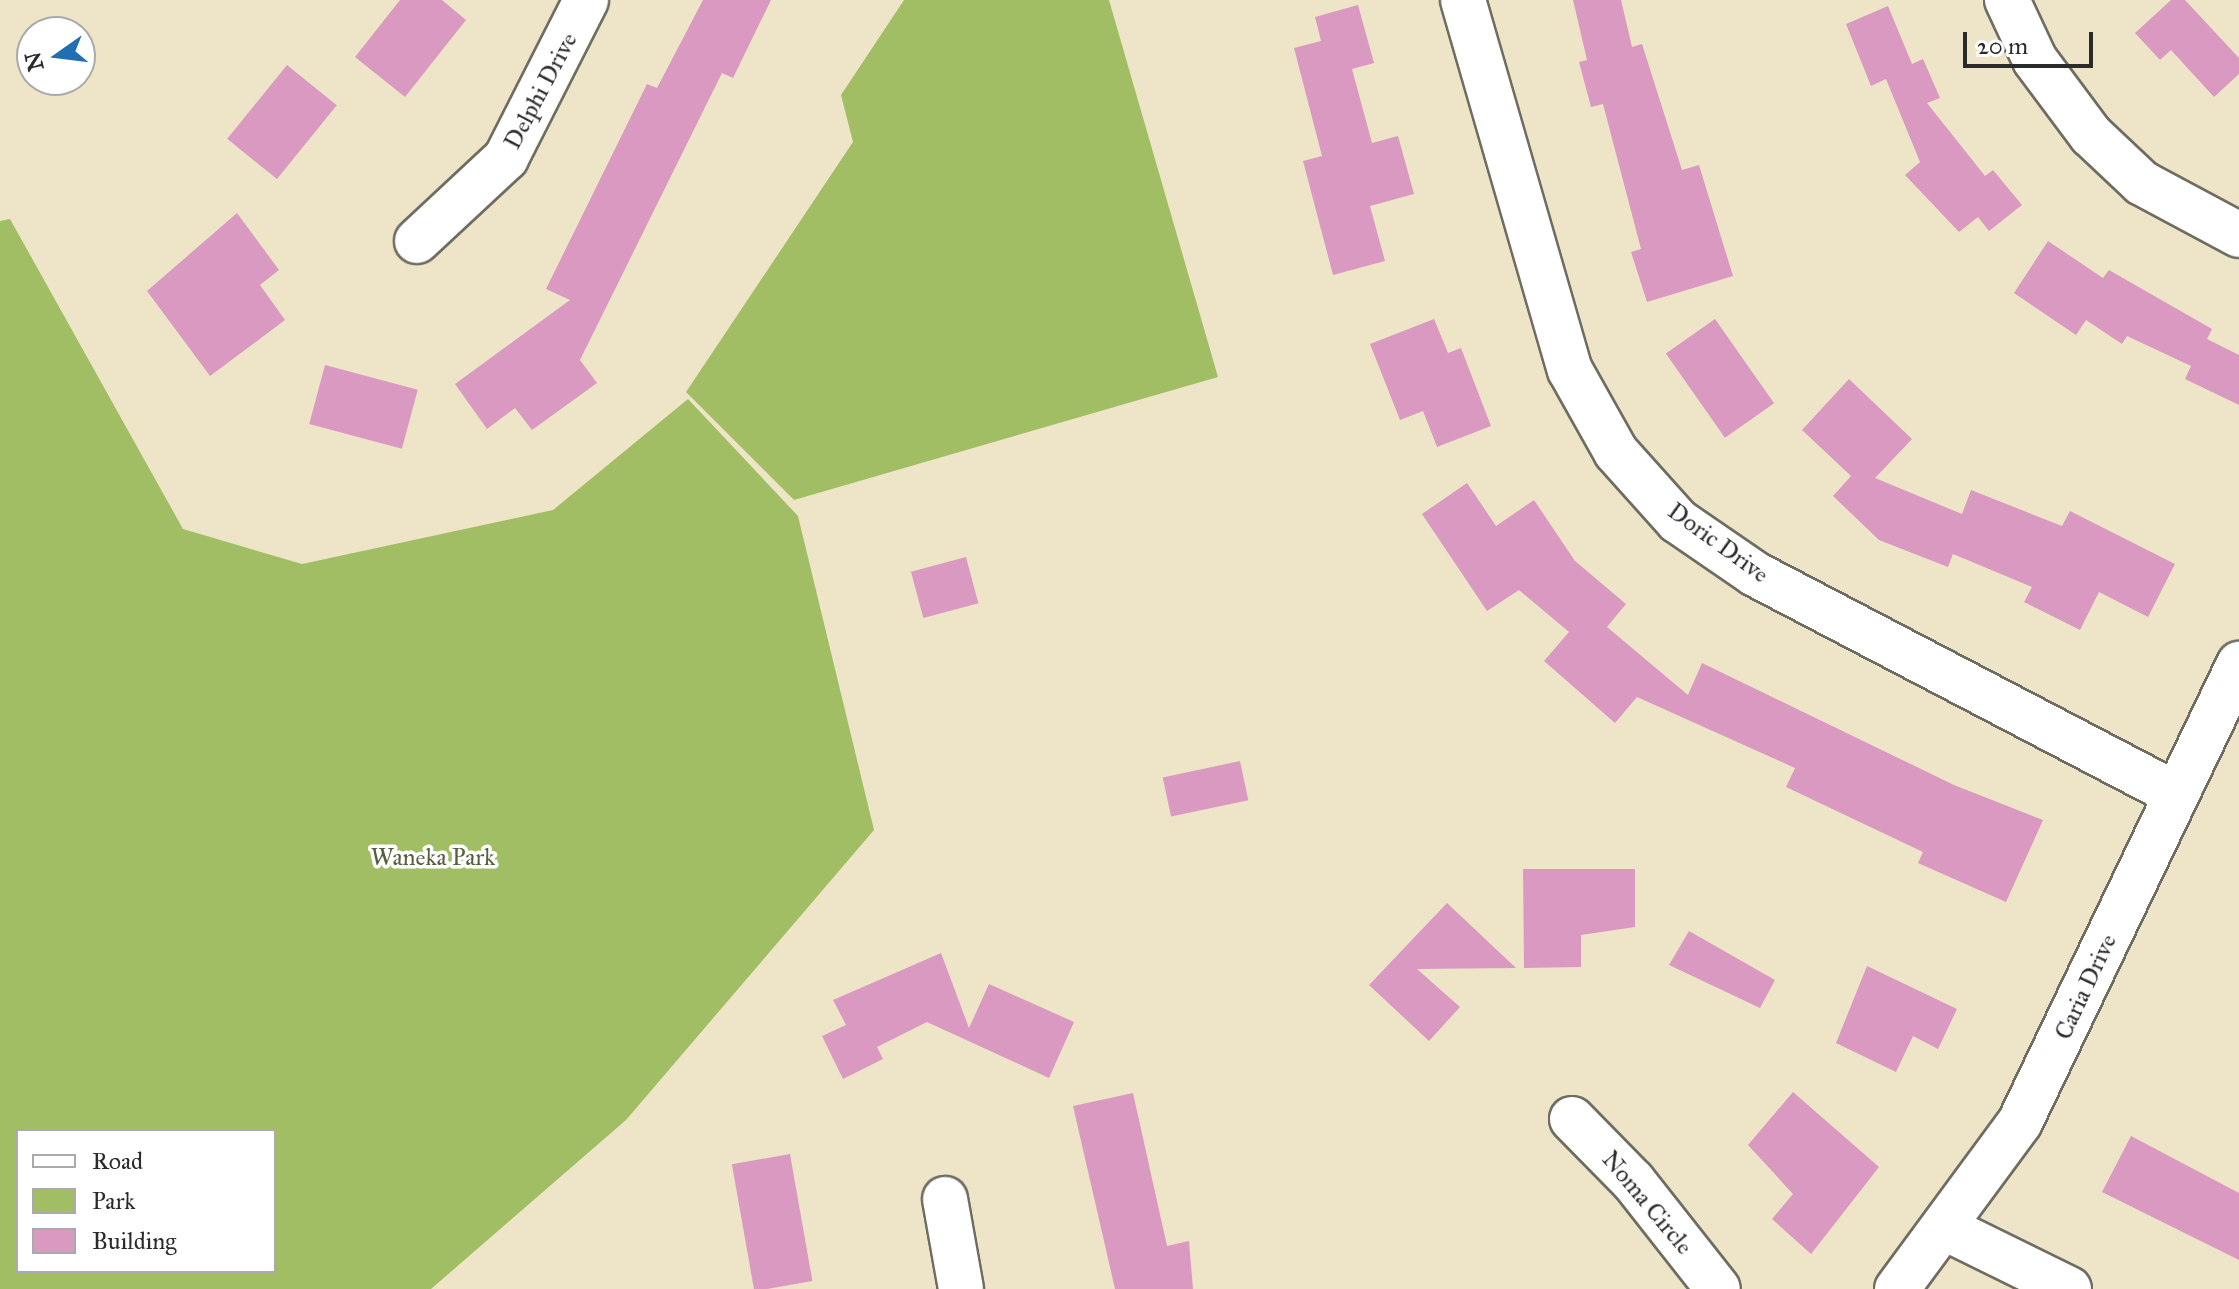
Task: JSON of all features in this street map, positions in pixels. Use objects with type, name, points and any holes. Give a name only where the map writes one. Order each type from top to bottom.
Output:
[{"type":"street","name":"Delphi Drive","points":[[417,241],[506,158],[586,0]]},
{"type":"street","name":"Doric Drive","points":[[1463,0],[1570,370],[1616,452],[1678,521],[1755,574],[2174,793]]},
{"type":"street","points":[[2007,0],[2035,60],[2091,135],[2142,183],[2239,235]]},
{"type":"street","name":"Caria Drive","points":[[1897,1289],[1947,1229],[2020,1122],[2174,793],[2239,664]]},
{"type":"street","name":"Noma Circle","points":[[1572,1119],[1633,1181],[1718,1289]]},
{"type":"street","points":[[945,1199],[961,1289]]},
{"type":"street","points":[[1947,1229],[2069,1289]]},
{"type":"green space","points":[[904,0],[1109,0],[1218,377],[794,500],[686,392],[853,142],[841,95]]},
{"type":"green space","name":"Waneka Park","points":[[10,219],[183,529],[302,564],[553,510],[688,399],[798,516],[874,830],[626,1120],[431,1289],[0,1289],[0,221]]},
{"type":"building","points":[[400,0],[442,0],[466,20],[405,97],[355,57]]},
{"type":"building","points":[[703,0],[771,0],[733,78],[722,73],[580,360],[597,383],[532,430],[515,408],[487,429],[455,384],[570,300],[546,289],[647,84],[657,88]]},
{"type":"building","points":[[1573,0],[1621,0],[1632,47],[1642,44],[1682,170],[1699,165],[1733,276],[1647,302],[1631,252],[1641,249],[1603,104],[1591,107],[1579,62],[1587,60]]},
{"type":"building","points":[[2171,0],[2185,0],[2239,58],[2239,74],[2214,97],[2171,50],[2160,60],[2135,33]]},
{"type":"building","points":[[1358,5],[1374,63],[1352,69],[1372,143],[1398,136],[1414,194],[1370,206],[1385,261],[1333,275],[1303,161],[1322,156],[1294,48],[1321,41],[1315,17]]},
{"type":"building","points":[[1888,6],[1912,64],[1923,59],[1940,98],[1927,103],[1985,176],[1993,170],[2022,205],[1989,231],[1978,217],[1959,232],[1905,175],[1920,162],[1886,79],[1871,86],[1846,24]]},
{"type":"building","points":[[287,65],[337,105],[277,179],[227,139]]},
{"type":"building","points":[[237,213],[279,270],[260,285],[285,320],[210,376],[147,291]]},
{"type":"building","points":[[2048,241],[2103,278],[2109,270],[2212,329],[2207,339],[2239,355],[2239,405],[2185,379],[2191,366],[2127,336],[2122,344],[2086,320],[2076,335],[2014,293]]},
{"type":"building","points":[[1434,319],[1448,353],[1461,348],[1491,426],[1437,447],[1423,411],[1400,420],[1370,344]]},
{"type":"building","points":[[1715,319],[1774,403],[1725,438],[1666,353]]},
{"type":"building","points":[[325,365],[418,390],[402,449],[309,424]]},
{"type":"building","points":[[1849,379],[1912,439],[1875,478],[1962,514],[1971,490],[2062,526],[2070,511],[2175,564],[2148,617],[2099,592],[2080,630],[2024,602],[2032,587],[1953,554],[1948,567],[1879,540],[1833,496],[1851,476],[1802,430]]},
{"type":"building","points":[[1467,483],[1496,526],[1534,500],[1575,561],[1626,604],[1607,627],[1688,695],[1702,663],[1954,785],[2043,820],[2006,902],[1918,863],[1923,852],[1786,787],[1795,768],[1637,697],[1615,723],[1544,661],[1569,632],[1519,590],[1487,611],[1422,514]]},
{"type":"building","points":[[966,557],[978,603],[923,618],[911,572]]},
{"type":"building","points":[[1240,761],[1248,800],[1171,817],[1163,777]]},
{"type":"building","points":[[1523,869],[1635,869],[1635,927],[1581,935],[1581,967],[1524,968]]},
{"type":"building","points":[[1447,903],[1516,968],[1417,969],[1460,1007],[1429,1041],[1369,985]]},
{"type":"building","points":[[1689,931],[1775,980],[1760,1008],[1669,965]]},
{"type":"building","points":[[941,953],[969,1028],[989,984],[1074,1022],[1049,1078],[927,1022],[877,1047],[883,1059],[843,1079],[822,1036],[846,1025],[833,1000]]},
{"type":"building","points":[[1867,966],[1957,1009],[1938,1049],[1913,1036],[1896,1072],[1836,1043]]},
{"type":"building","points":[[1793,1092],[1879,1167],[1811,1254],[1772,1219],[1793,1194],[1748,1145]]},
{"type":"building","points":[[1133,1093],[1167,1246],[1189,1241],[1193,1289],[1115,1289],[1073,1106]]},
{"type":"building","points":[[2131,1136],[2239,1193],[2239,1260],[2102,1192]]},
{"type":"building","points":[[790,1154],[812,1281],[754,1289],[732,1164]]}]
